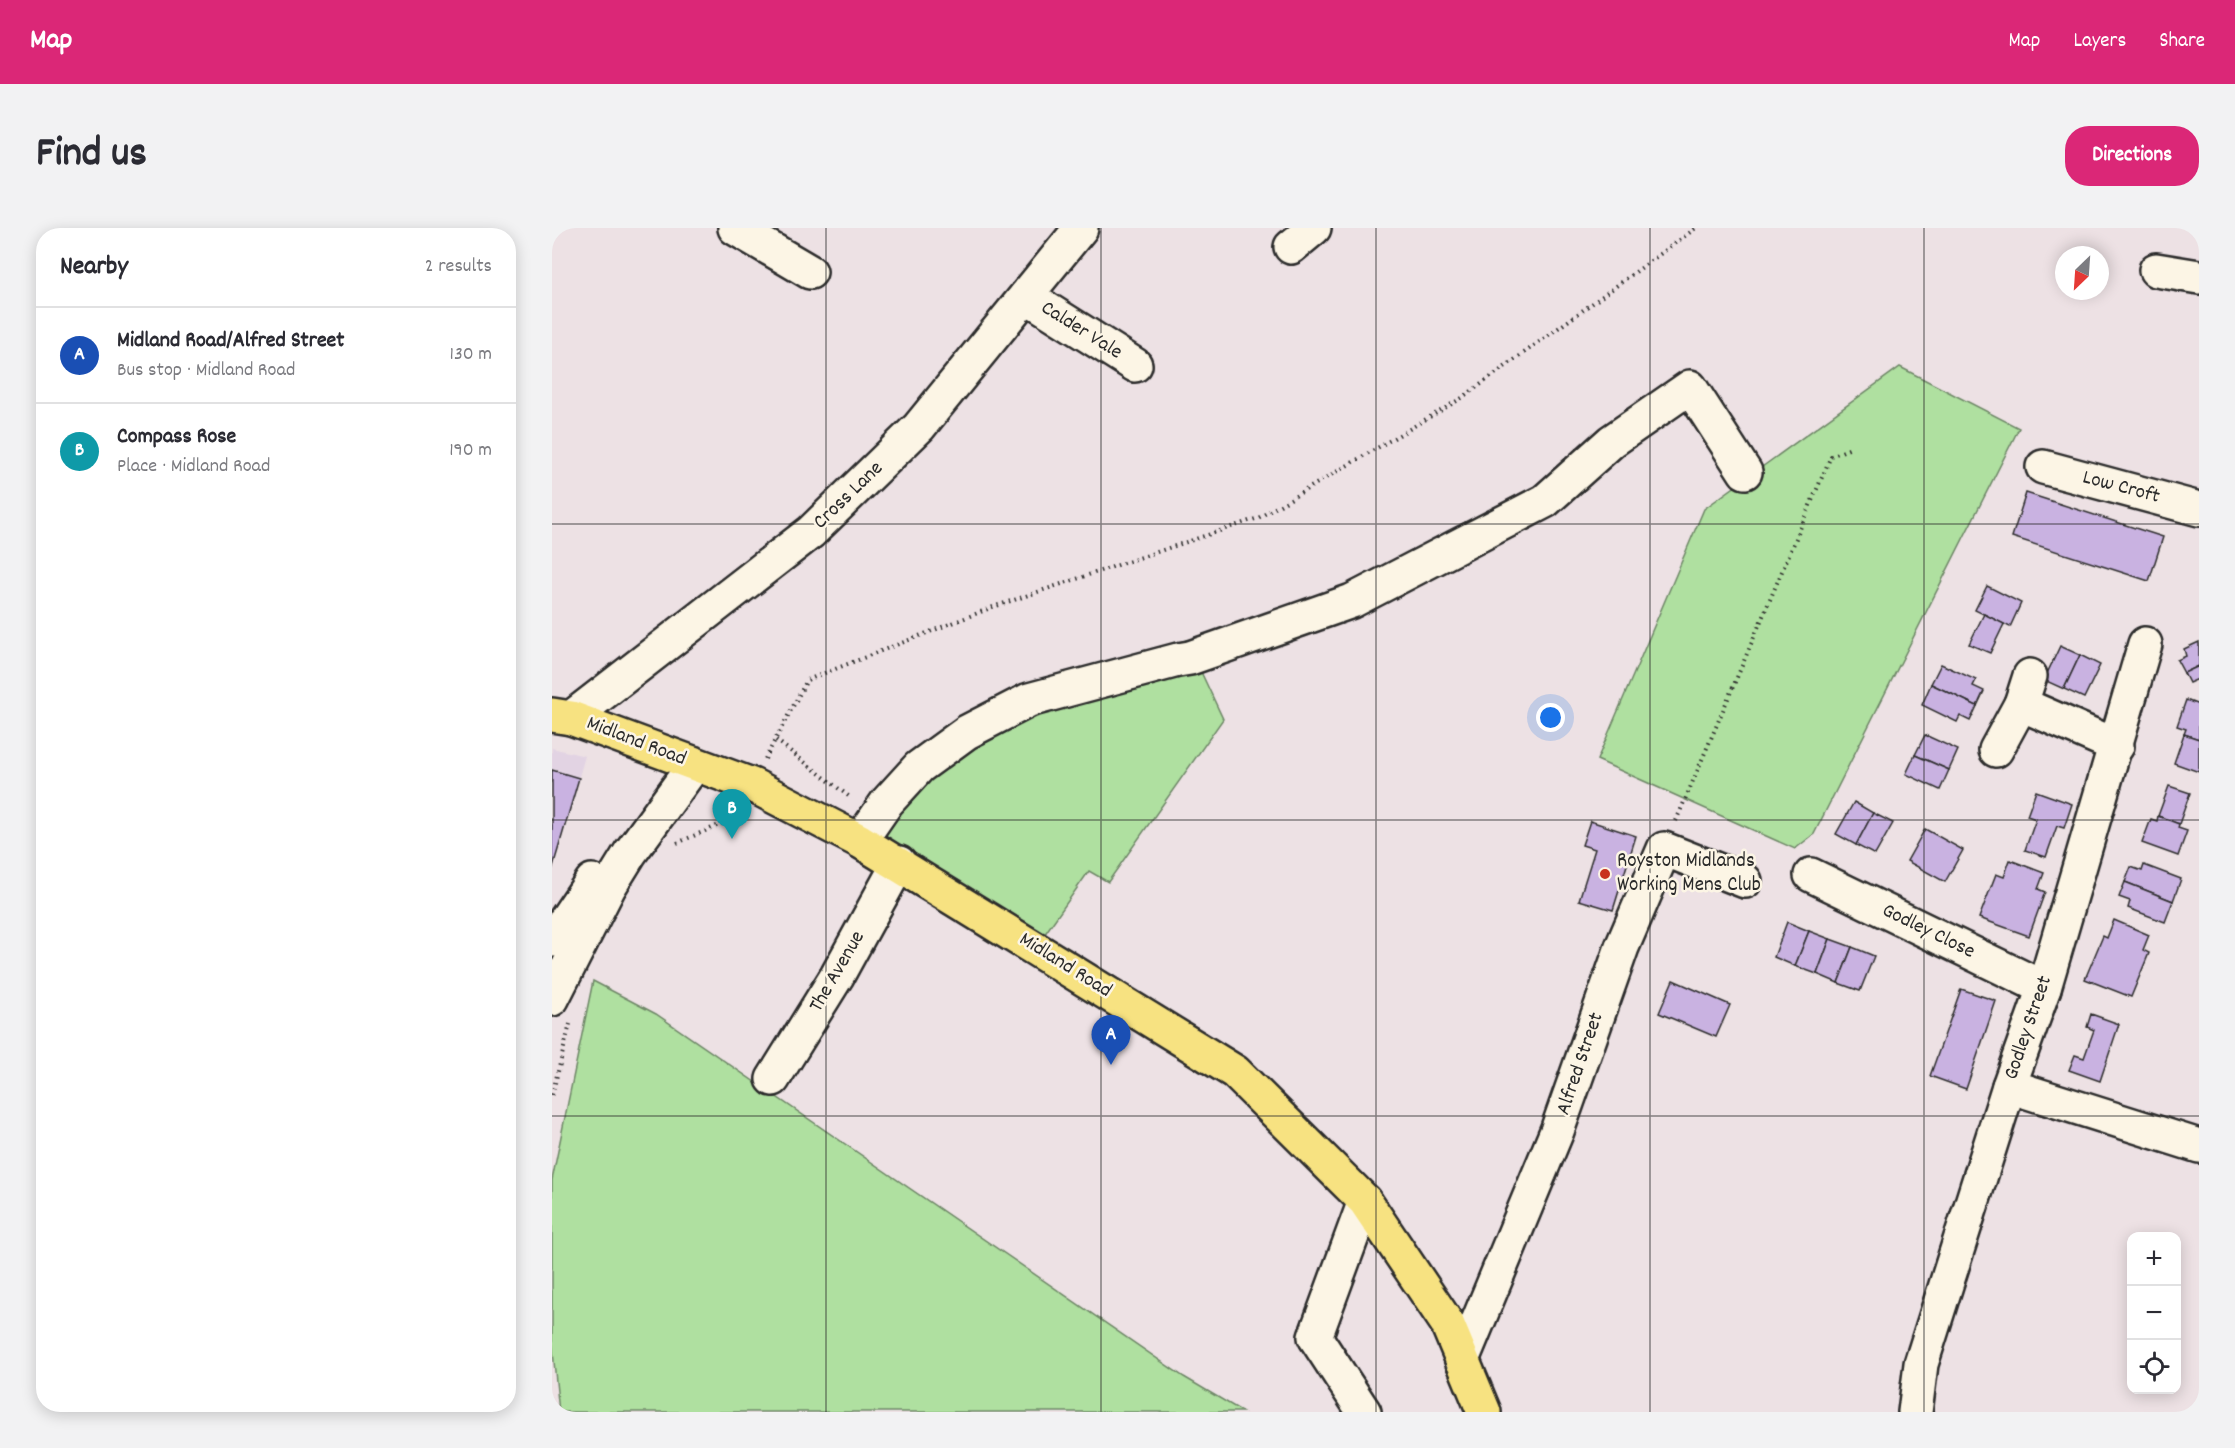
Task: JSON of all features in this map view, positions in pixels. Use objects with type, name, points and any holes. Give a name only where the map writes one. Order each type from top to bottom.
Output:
[{"type":"main road","name":"Midland Road","points":[[562,716],[868,829],[899,863],[1235,1072],[1365,1201],[1447,1323],[1484,1412]]},
{"type":"street","points":[[735,228],[810,272]]},
{"type":"street","name":"Cross Lane","points":[[562,716],[812,532],[919,427],[1081,228]]},
{"type":"street","points":[[2156,270],[2199,277]]},
{"type":"street","name":"Calder Vale","points":[[1026,297],[1135,365]]},
{"type":"street","points":[[868,829],[887,801],[919,767],[967,732],[1029,700],[1190,658],[1352,601],[1545,501],[1612,441],[1690,387],[1745,472]]},
{"type":"street","name":"Low Croft","points":[[2043,467],[2199,509]]},
{"type":"street","name":"Godley Street","points":[[1916,1412],[1921,1364],[2009,1086],[2044,988],[2117,746],[2145,644]]},
{"type":"street","points":[[1996,750],[2026,690],[2117,746]]},
{"type":"street","points":[[562,1007],[604,897],[630,853],[695,764]]},
{"type":"street","points":[[1664,849],[1745,881]]},
{"type":"street","name":"Alfred Street","points":[[1462,1360],[1557,1131],[1622,947],[1664,849]]},
{"type":"street","points":[[552,940],[605,862],[630,853]]},
{"type":"street","name":"The Avenue","points":[[773,1079],[837,976],[899,863]]},
{"type":"street","name":"Godley Close","points":[[1811,875],[2044,988]]},
{"type":"street","points":[[2009,1086],[2199,1146]]},
{"type":"street","points":[[1364,1412],[1315,1337],[1365,1201]]},
{"type":"path","points":[[671,846],[733,819],[807,680],[993,607],[1258,518],[1462,398],[1696,228]]},
{"type":"path","points":[[1664,849],[1831,456],[1851,448]]},
{"type":"path","points":[[776,740],[868,829]]},
{"type":"path","points":[[552,1095],[562,1007]]},
{"type":"shaded area","points":[[552,748],[585,756],[552,870]]},
{"type":"green space","points":[[1900,367],[2019,428],[1814,834],[1795,849],[1597,760],[1704,509]]},
{"type":"green space","points":[[1186,640],[1223,719],[1108,882],[1089,871],[1035,948],[860,841],[887,802],[1029,700]]},
{"type":"green space","points":[[593,981],[656,1014],[1184,1377],[1243,1412],[559,1412],[552,1341],[552,1180]]},
{"type":"building","points":[[2026,493],[2163,537],[2149,581],[2012,537]]},
{"type":"building","points":[[1987,586],[2021,603],[2010,627],[1975,610]]},
{"type":"building","points":[[1984,614],[2004,624],[1990,653],[1969,644]]},
{"type":"building","points":[[2199,642],[2199,666],[2184,673],[2177,660],[2186,656],[2184,649]]},
{"type":"building","points":[[2060,646],[2080,655],[2064,689],[2044,680]]},
{"type":"building","points":[[2080,655],[2100,665],[2084,698],[2064,689]]},
{"type":"building","points":[[1941,664],[1976,680],[1973,686],[1984,691],[1977,706],[1931,684]]},
{"type":"building","points":[[2199,666],[2199,683],[2198,679],[2189,683],[2184,673]]},
{"type":"building","points":[[1931,684],[1977,706],[1970,721],[1960,716],[1957,722],[1922,705]]},
{"type":"building","points":[[2186,700],[2199,705],[2199,739],[2184,734],[2186,729],[2177,726]]},
{"type":"building","points":[[2184,734],[2199,739],[2199,772],[2174,763]]},
{"type":"building","points":[[1925,735],[1958,750],[1949,770],[1915,755]]},
{"type":"building","points":[[1915,755],[1949,770],[1940,790],[1906,774]]},
{"type":"building","points":[[552,770],[579,778],[552,870]]},
{"type":"building","points":[[2169,786],[2190,793],[2179,824],[2158,816]]},
{"type":"building","points":[[2036,791],[2072,804],[2064,828],[2057,826],[2046,857],[2025,850],[2036,819],[2027,816]]},
{"type":"building","points":[[1854,802],[1873,813],[1856,845],[1836,834]]},
{"type":"building","points":[[1873,813],[1893,823],[1875,855],[1856,845]]},
{"type":"building","points":[[2158,816],[2179,824],[2178,828],[2187,831],[2178,856],[2142,843],[2151,819],[2157,821]]},
{"type":"building","name":"Royston Midlands Working Mens Club","points":[[1590,821],[1636,836],[1613,910],[1579,900],[1595,849],[1582,845]]},
{"type":"building","points":[[1925,829],[1963,850],[1945,882],[1907,861]]},
{"type":"building","points":[[2010,860],[2044,873],[2038,889],[2045,892],[2029,936],[1979,918],[1996,874],[2004,877]]},
{"type":"building","points":[[2144,865],[2181,879],[2173,901],[2125,882],[2131,867],[2142,871]]},
{"type":"building","points":[[2125,882],[2173,901],[2165,922],[2128,908],[2130,901],[2119,897]]},
{"type":"building","points":[[2114,920],[2149,935],[2143,950],[2149,953],[2131,997],[2085,979],[2103,936],[2107,938]]},
{"type":"building","points":[[1787,922],[1809,931],[1795,966],[1774,957]]},
{"type":"building","points":[[1809,931],[1830,939],[1817,974],[1795,966]]},
{"type":"building","points":[[1830,939],[1852,947],[1838,983],[1817,974]]},
{"type":"building","points":[[1852,947],[1874,956],[1860,991],[1838,983]]},
{"type":"building","points":[[1673,980],[1730,1005],[1716,1037],[1659,1013]]},
{"type":"building","points":[[1961,989],[1996,1001],[1966,1089],[1930,1076]]},
{"type":"building","points":[[2091,1014],[2119,1024],[2100,1081],[2069,1070],[2075,1055],[2084,1058],[2094,1030],[2087,1027]]},
{"type":"place","name":"Compass Rose","points":[[732,839]]},
{"type":"place","name":"Royston Midlands Working Mens Club","points":[[1605,874]]},
{"type":"place","name":"Midland Road/Alfred Street","points":[[1111,1065]]}]
